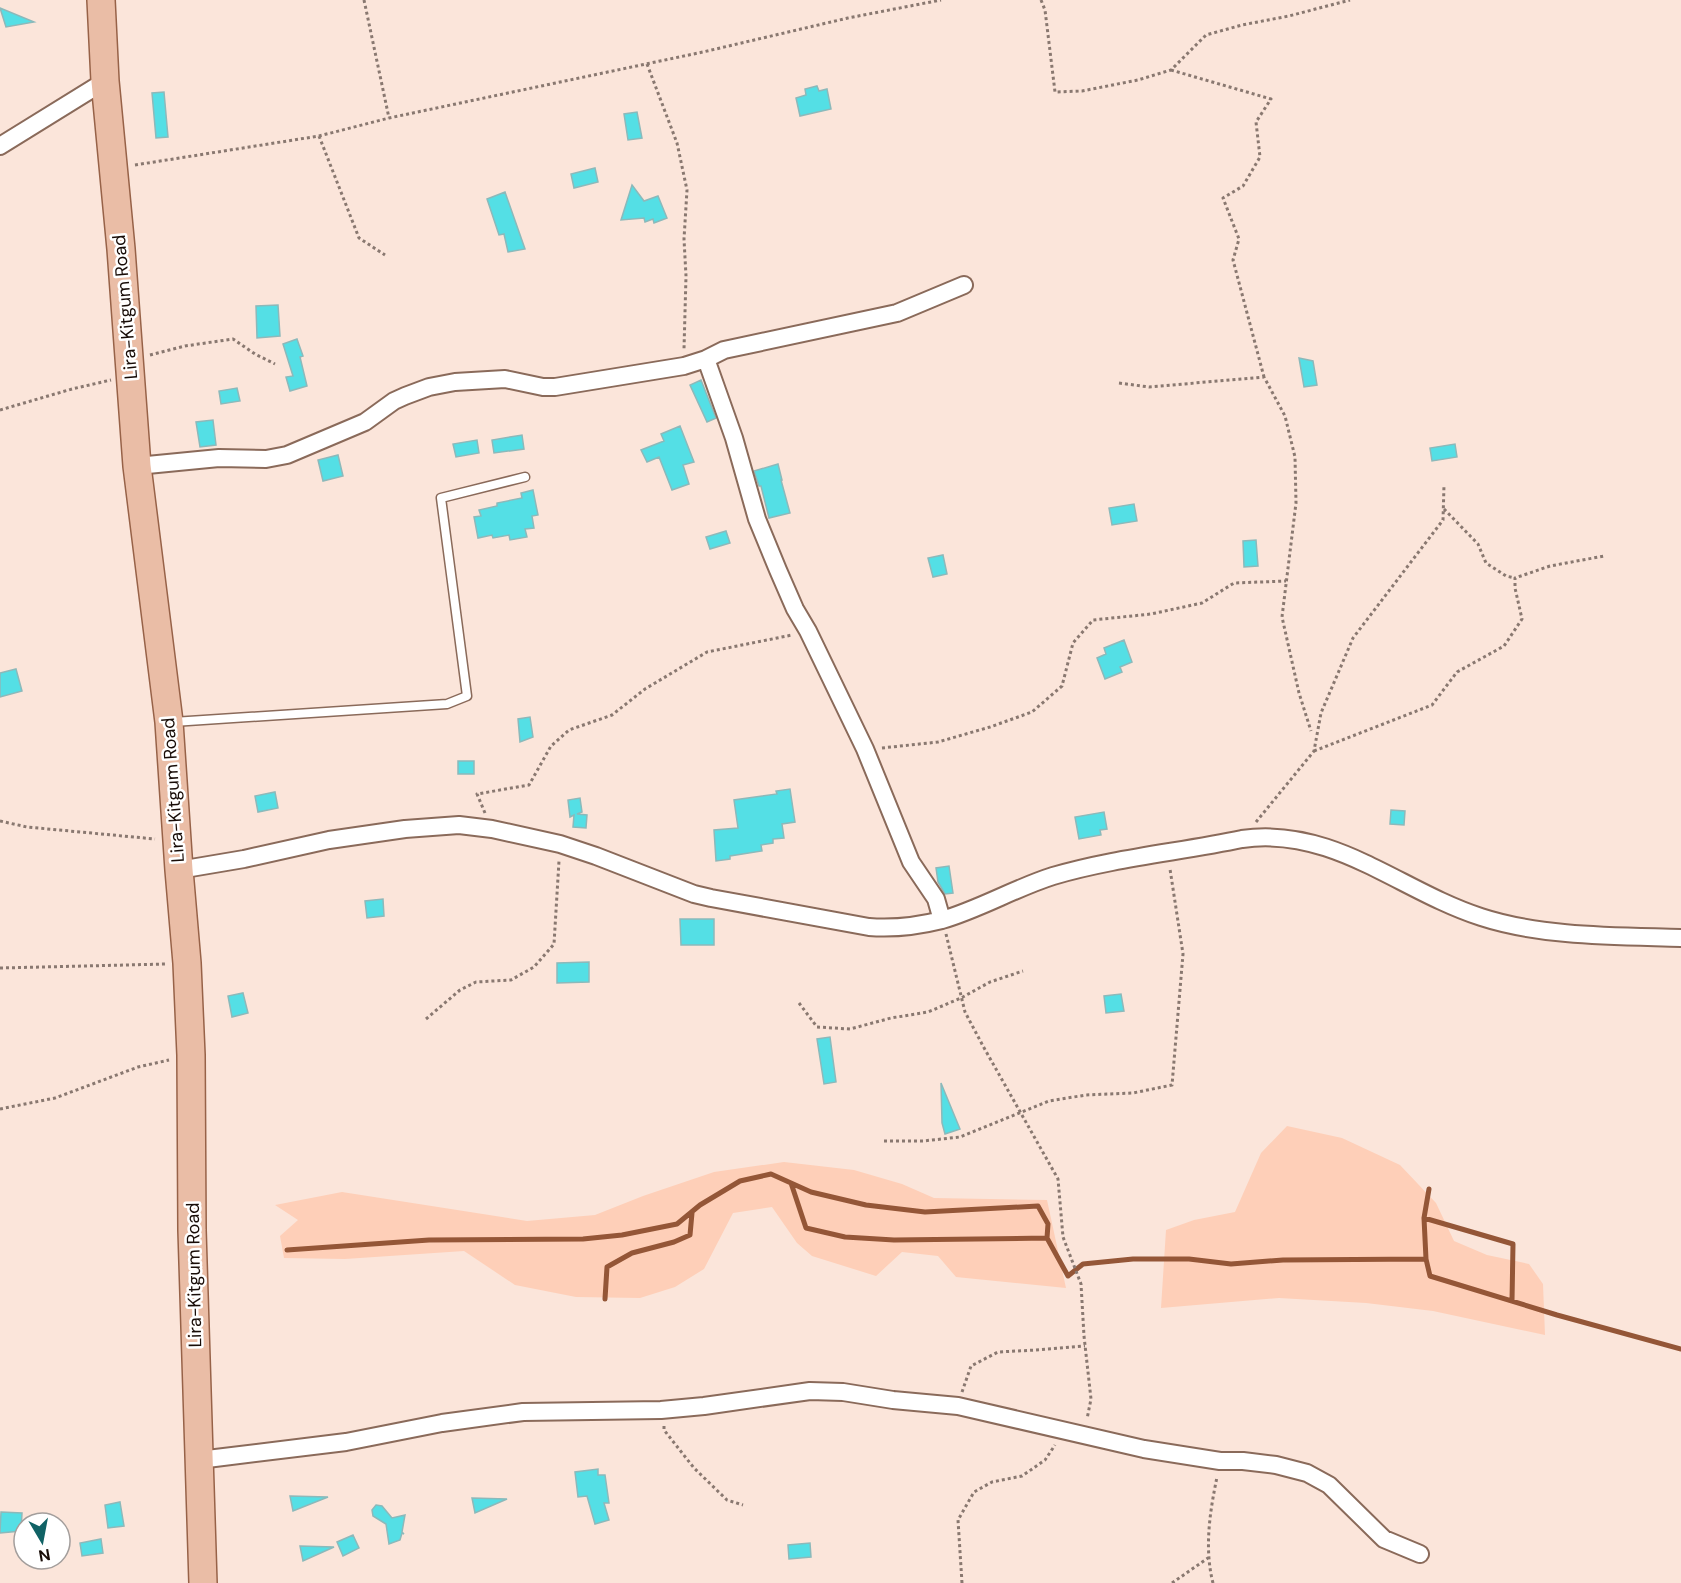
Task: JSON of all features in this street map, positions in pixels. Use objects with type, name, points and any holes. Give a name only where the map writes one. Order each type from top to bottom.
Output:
[{"type":"main road","name":"Lira-Kitgum Road","points":[[101,0],[105,81],[121,249],[137,466],[169,722],[187,963],[202,1583]]},
{"type":"street","points":[[0,146],[105,81]]},
{"type":"street","points":[[137,466],[219,458],[266,459],[287,455],[365,422],[394,401],[429,387],[455,382],[505,379],[543,387],[555,387],[684,366],[724,350],[897,313],[964,285]]},
{"type":"street","points":[[706,359],[734,438],[757,519],[795,609],[865,749],[911,862],[936,899],[942,920]]},
{"type":"street","points":[[179,870],[244,859],[329,840],[405,829],[459,825],[492,829],[560,844],[694,894],[869,927],[889,928],[942,920],[1054,876],[1242,839],[1277,837],[1349,855],[1449,905],[1491,920],[1546,931],[1681,938]]},
{"type":"street","points":[[199,1460],[346,1442],[442,1423],[523,1413],[661,1410],[810,1391],[843,1392],[892,1400],[958,1406],[1144,1449],[1220,1461],[1276,1465],[1307,1473],[1329,1485],[1387,1541],[1420,1554]]},
{"type":"lane","points":[[169,722],[447,704],[467,696],[441,498],[525,477]]},
{"type":"path","points":[[364,0],[389,118]]},
{"type":"path","points":[[113,169],[319,136],[389,118],[703,52],[848,18],[941,0]]},
{"type":"path","points":[[1041,0],[1045,10],[1055,92],[1082,91],[1138,80],[1171,70],[1206,35],[1350,0]]},
{"type":"path","points":[[647,64],[676,143],[687,190],[684,238],[686,276],[684,366]]},
{"type":"path","points":[[1171,70],[1271,99],[1256,122],[1260,157],[1243,186],[1223,198],[1239,239],[1233,260],[1264,377],[1285,416],[1295,457],[1296,503],[1282,617],[1299,693],[1311,731]]},
{"type":"path","points":[[319,136],[359,238],[385,255]]},
{"type":"path","points":[[0,410],[72,389],[185,346],[233,339],[275,364]]},
{"type":"path","points":[[1119,383],[1149,387],[1264,377]]},
{"type":"path","points":[[1242,839],[1314,751],[1321,712],[1353,638],[1443,520],[1444,485]]},
{"type":"path","points":[[1444,509],[1478,544],[1486,563],[1506,576],[1515,578],[1550,566],[1604,556]]},
{"type":"path","points":[[1314,751],[1432,705],[1457,672],[1504,646],[1522,619],[1515,578]]},
{"type":"path","points":[[865,749],[938,742],[1032,712],[1062,686],[1073,643],[1093,620],[1151,614],[1202,603],[1234,583],[1286,581]]},
{"type":"path","points":[[492,829],[477,794],[529,785],[551,746],[569,730],[612,714],[645,688],[707,652],[808,631]]},
{"type":"path","points":[[0,821],[27,827],[97,835],[166,840],[177,835]]},
{"type":"path","points":[[426,1019],[460,990],[476,982],[511,980],[534,967],[554,944],[560,844]]},
{"type":"path","points":[[884,1141],[923,1141],[960,1137],[1049,1101],[1086,1095],[1133,1093],[1172,1085],[1183,954],[1168,852]]},
{"type":"path","points":[[942,920],[965,1012],[1058,1179],[1063,1237],[1080,1284],[1091,1399],[1084,1435]]},
{"type":"path","points":[[0,968],[187,963]]},
{"type":"path","points":[[800,1003],[817,1027],[850,1029],[891,1018],[928,1012],[990,982],[1023,971]]},
{"type":"path","points":[[0,1109],[55,1098],[138,1067],[191,1055]]},
{"type":"path","points":[[958,1406],[971,1366],[998,1352],[1085,1346]]},
{"type":"path","points":[[661,1410],[664,1430],[694,1468],[727,1500],[743,1505]]},
{"type":"path","points":[[962,1583],[958,1520],[974,1492],[992,1482],[1022,1476],[1045,1460],[1064,1432]]},
{"type":"path","points":[[1213,1583],[1209,1569],[1208,1546],[1220,1461]]},
{"type":"path","points":[[1172,1583],[1208,1558]]},
{"type":"shaded area","points":[[1287,1126],[1342,1138],[1400,1165],[1436,1203],[1454,1241],[1487,1255],[1529,1264],[1543,1284],[1545,1335],[1433,1311],[1366,1303],[1279,1298],[1161,1308],[1166,1230],[1194,1220],[1235,1212],[1261,1153]]},
{"type":"shaded area","points":[[784,1162],[854,1170],[902,1184],[934,1198],[1047,1200],[1066,1288],[956,1277],[938,1256],[902,1252],[876,1276],[812,1256],[797,1243],[772,1207],[733,1213],[704,1269],[675,1287],[640,1298],[576,1297],[515,1285],[464,1251],[345,1259],[284,1258],[280,1236],[298,1220],[275,1205],[342,1192],[527,1221],[595,1215],[714,1172]]},
{"type":"building","points":[[0,8],[34,22],[6,27]]},
{"type":"building","points":[[817,86],[819,91],[827,89],[831,109],[800,116],[796,98],[806,95],[805,89]]},
{"type":"building","points":[[164,92],[168,137],[156,138],[152,93]]},
{"type":"building","points":[[637,112],[642,138],[628,140],[624,114]]},
{"type":"building","points":[[595,168],[598,182],[574,188],[571,174]]},
{"type":"building","points":[[632,185],[644,201],[658,196],[667,218],[654,223],[653,219],[645,222],[644,218],[621,220]]},
{"type":"building","points":[[505,192],[525,249],[508,252],[504,234],[499,235],[487,199]]},
{"type":"building","points":[[278,305],[280,336],[257,338],[256,306]]},
{"type":"building","points":[[297,339],[303,356],[300,357],[307,386],[290,391],[286,377],[293,376],[283,344]]},
{"type":"building","points":[[1299,358],[1313,361],[1317,385],[1304,387]]},
{"type":"building","points":[[701,380],[716,418],[707,422],[690,385]]},
{"type":"building","points":[[237,388],[240,401],[221,404],[219,391]]},
{"type":"building","points":[[213,420],[216,445],[200,447],[196,422]]},
{"type":"building","points":[[680,426],[694,462],[683,465],[689,484],[672,490],[659,457],[647,462],[641,450],[664,441],[661,434]]},
{"type":"building","points":[[522,435],[524,449],[494,453],[492,440]]},
{"type":"building","points":[[477,440],[479,453],[456,457],[453,444]]},
{"type":"building","points":[[1455,444],[1457,457],[1432,461],[1430,448]]},
{"type":"building","points":[[338,455],[343,476],[323,481],[318,460]]},
{"type":"building","points":[[778,464],[790,513],[769,518],[761,486],[759,486],[754,471]]},
{"type":"building","points":[[533,490],[538,515],[532,516],[534,528],[525,529],[527,537],[510,540],[509,535],[493,538],[492,535],[478,538],[474,517],[481,516],[479,510],[497,506],[497,503],[522,498],[521,493]]},
{"type":"building","points":[[1134,504],[1137,521],[1112,525],[1109,508]]},
{"type":"building","points":[[726,531],[730,543],[710,549],[706,537]]},
{"type":"building","points":[[1256,540],[1258,566],[1244,567],[1243,541]]},
{"type":"building","points":[[943,555],[947,574],[933,577],[928,558]]},
{"type":"building","points":[[1124,640],[1132,662],[1120,667],[1122,672],[1105,679],[1097,658],[1106,654],[1104,648]]},
{"type":"building","points":[[16,669],[22,691],[0,697],[0,673]]},
{"type":"building","points":[[530,717],[533,737],[520,742],[518,719]]},
{"type":"building","points":[[458,761],[474,761],[474,774],[458,774]]},
{"type":"building","points":[[790,789],[795,822],[782,824],[784,838],[773,839],[773,843],[761,845],[762,851],[730,856],[730,859],[716,861],[714,830],[738,828],[734,800],[777,794],[776,791]]},
{"type":"building","points":[[275,792],[278,808],[258,812],[255,796]]},
{"type":"building","points":[[580,798],[582,812],[577,814],[587,815],[586,828],[573,827],[574,815],[570,817],[568,800]]},
{"type":"building","points":[[1391,810],[1405,811],[1404,825],[1390,824]]},
{"type":"building","points":[[1104,812],[1107,829],[1100,830],[1101,835],[1079,839],[1075,817]]},
{"type":"building","points":[[949,866],[953,893],[945,894],[938,882],[936,868]]},
{"type":"building","points":[[383,899],[384,916],[367,918],[365,901]]},
{"type":"building","points":[[680,919],[714,919],[714,945],[681,945]]},
{"type":"building","points":[[589,962],[589,982],[557,983],[557,963]]},
{"type":"building","points":[[243,993],[248,1013],[232,1017],[228,996]]},
{"type":"building","points":[[1121,994],[1124,1011],[1106,1013],[1104,996]]},
{"type":"building","points":[[830,1037],[836,1082],[824,1084],[817,1039]]},
{"type":"building","points":[[941,1083],[960,1129],[945,1134],[942,1123]]},
{"type":"building","points":[[598,1469],[598,1475],[605,1475],[609,1503],[604,1503],[609,1520],[595,1524],[587,1496],[578,1497],[575,1472]]},
{"type":"building","points":[[290,1496],[328,1497],[293,1511]]},
{"type":"building","points":[[472,1498],[507,1499],[475,1513]]},
{"type":"building","points":[[120,1502],[124,1526],[108,1528],[105,1505]]},
{"type":"building","points":[[376,1505],[382,1506],[392,1518],[405,1515],[402,1532],[404,1534],[402,1533],[400,1540],[389,1544],[386,1524],[373,1516],[372,1510]]},
{"type":"building","points":[[1,1512],[12,1513],[12,1532],[0,1533]]},
{"type":"building","points":[[353,1535],[359,1548],[343,1556],[337,1542]]},
{"type":"building","points":[[101,1539],[103,1553],[82,1556],[80,1543]]},
{"type":"building","points":[[810,1543],[811,1557],[789,1559],[788,1545]]},
{"type":"building","points":[[300,1546],[334,1547],[303,1561]]},
{"type":"waterway","points":[[287,1250],[429,1240],[583,1239],[622,1235],[677,1224],[700,1205],[740,1181],[771,1174],[811,1192],[866,1205],[925,1212],[1038,1206],[1048,1224],[1047,1238]]},
{"type":"waterway","points":[[791,1183],[806,1228],[845,1237],[894,1240],[1047,1238],[1068,1276],[1083,1264],[1133,1259],[1189,1259],[1231,1264],[1283,1260],[1426,1259],[1430,1276],[1557,1315],[1681,1349]]},
{"type":"waterway","points":[[1426,1259],[1424,1218],[1429,1189]]},
{"type":"waterway","points":[[605,1299],[607,1267],[632,1253],[674,1242],[690,1235],[692,1213]]},
{"type":"waterway","points":[[1424,1218],[1513,1244],[1512,1301]]}]
